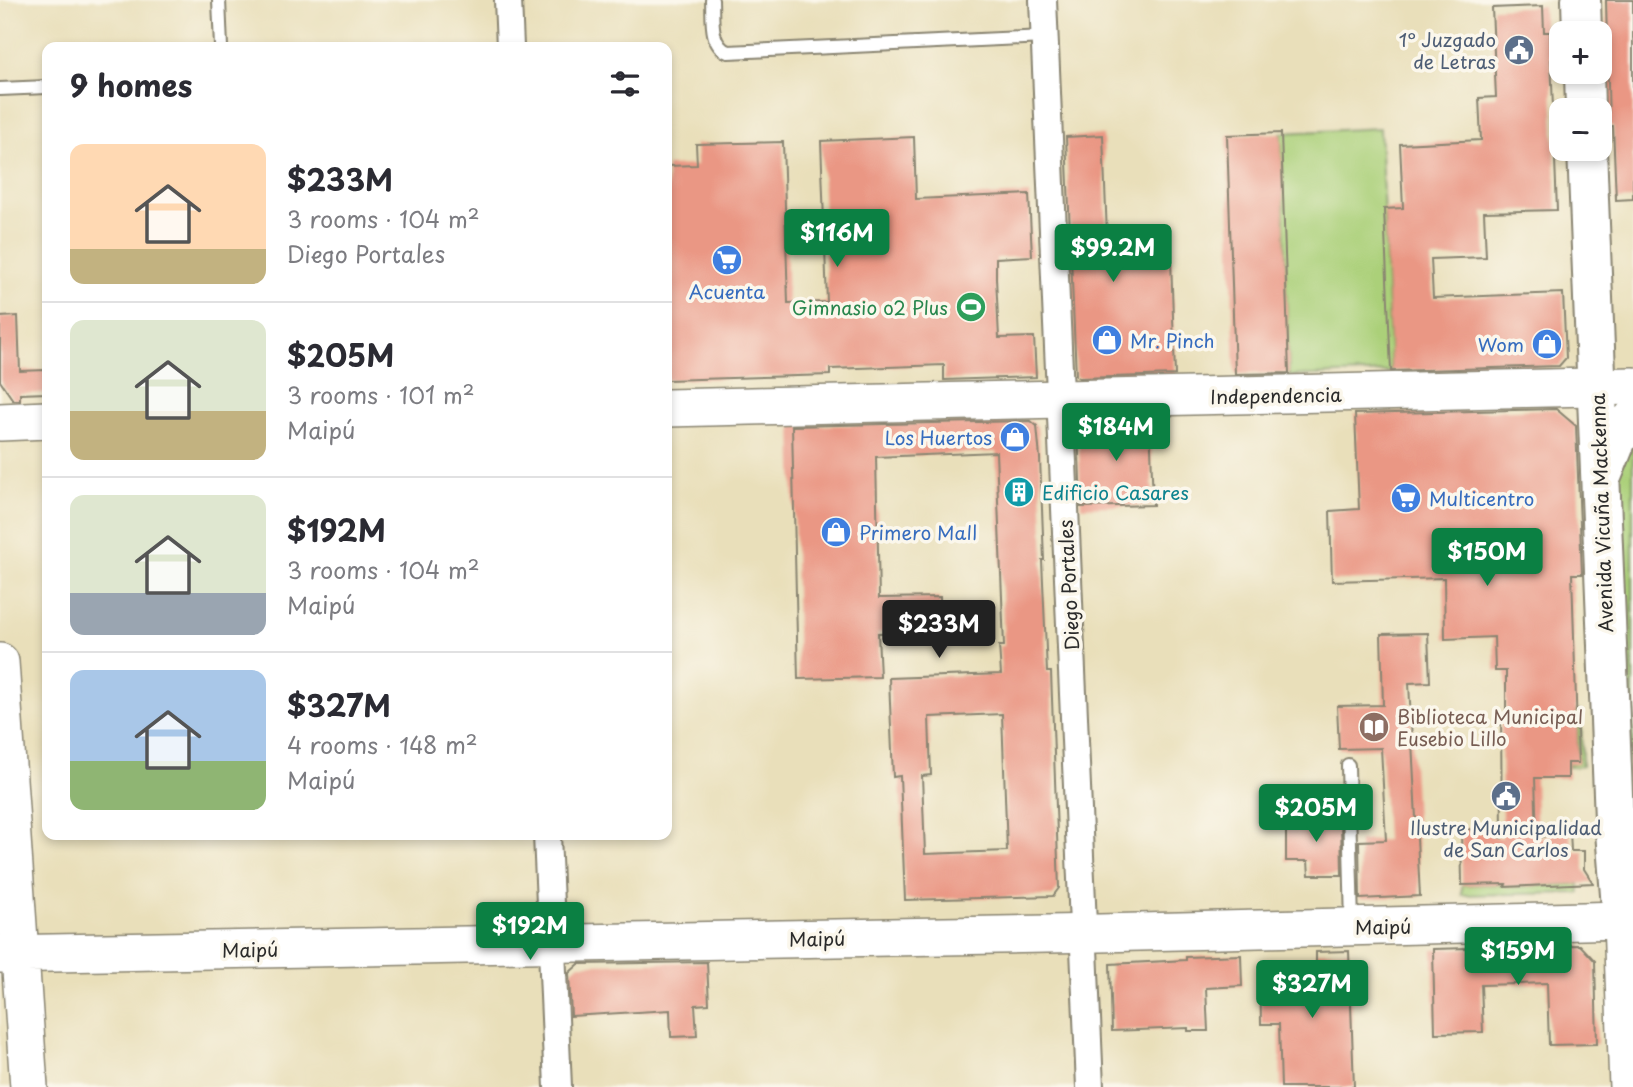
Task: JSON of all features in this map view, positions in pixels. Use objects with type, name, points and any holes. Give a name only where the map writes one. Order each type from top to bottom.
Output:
[{"type":"main road","points":[[1581,0],[1582,21]]},
{"type":"main road","name":"Avenida Vicuña Mackenna","points":[[1588,161],[1614,387],[1601,498],[1614,819],[1627,920]]},
{"type":"main road","points":[[1601,498],[1602,477],[1608,458],[1617,439],[1633,418]]},
{"type":"main road","points":[[1614,819],[1633,858]]},
{"type":"street","points":[[508,0],[510,42]]},
{"type":"street","name":"Diego Portales","points":[[1043,0],[1090,1087]]},
{"type":"street","name":"Independencia","points":[[672,408],[1614,387]]},
{"type":"street","points":[[0,422],[42,421]]},
{"type":"street","points":[[0,662],[10,954],[29,1087]]},
{"type":"street","points":[[547,840],[558,1087]]},
{"type":"street","name":"Maipú","points":[[10,954],[1627,920]]},
{"type":"street","name":"Avenida Vicuña Mackenna","points":[[1627,920],[1628,1087]]},
{"type":"lane","points":[[219,0],[222,42]]},
{"type":"lane","points":[[712,0],[714,36],[719,47],[728,52],[1044,37]]},
{"type":"lane","points":[[0,89],[42,87]]},
{"type":"lane","points":[[1348,765],[1352,927]]},
{"type":"green space","points":[[1380,128],[1391,372],[1289,376],[1281,133]]},
{"type":"green space","points":[[1633,441],[1633,841],[1618,469]]},
{"type":"green space","points":[[1577,711],[1581,711],[1582,766],[1568,767],[1568,763],[1578,762]]},
{"type":"green space","points":[[1506,884],[1506,887],[1579,884],[1580,893],[1462,895],[1462,885]]},
{"type":"building","points":[[1606,0],[1633,0],[1633,199],[1616,200],[1612,98],[1608,98],[1608,84],[1612,84],[1612,21],[1606,21]]},
{"type":"building","points":[[1543,6],[1544,32],[1549,32],[1549,84],[1552,84],[1553,98],[1549,98],[1549,161],[1555,161],[1557,210],[1484,212],[1486,257],[1431,259],[1433,298],[1563,293],[1566,358],[1559,366],[1391,371],[1384,209],[1403,208],[1400,144],[1481,140],[1479,98],[1496,97],[1492,8]]},
{"type":"building","points":[[1281,133],[1289,373],[1235,374],[1227,135]]},
{"type":"building","points":[[1103,135],[1108,261],[1171,259],[1175,375],[1076,376],[1066,137]]},
{"type":"building","points":[[914,137],[916,199],[1029,194],[1032,256],[996,258],[996,278],[999,338],[1034,337],[1036,377],[944,380],[944,365],[830,369],[830,375],[672,380],[672,166],[697,165],[696,144],[783,142],[788,303],[827,302],[821,141]]},
{"type":"building","points":[[18,316],[20,371],[42,370],[42,393],[20,394],[20,400],[13,400],[0,381],[0,317]]},
{"type":"building","points":[[1556,409],[1576,426],[1582,574],[1572,574],[1578,763],[1568,763],[1568,778],[1535,778],[1537,838],[1570,830],[1571,851],[1584,851],[1584,869],[1593,883],[1505,887],[1506,884],[1462,885],[1461,827],[1502,838],[1501,716],[1506,716],[1506,671],[1495,671],[1494,637],[1445,639],[1444,578],[1332,581],[1330,511],[1359,509],[1355,414]]},
{"type":"building","points":[[1150,418],[1153,505],[1081,507],[1078,427],[1088,420]]},
{"type":"building","points":[[1031,421],[1037,426],[1047,672],[1051,672],[1059,888],[1053,896],[905,900],[900,776],[893,777],[889,678],[1001,674],[999,646],[1004,646],[996,452],[876,457],[879,598],[940,597],[941,631],[878,633],[880,677],[798,679],[792,426]],"holes":[[[1002,714],[1007,851],[925,854],[922,776],[931,775],[929,717]]]},
{"type":"building","points":[[1428,633],[1430,682],[1409,683],[1420,896],[1360,899],[1359,841],[1386,840],[1381,748],[1339,749],[1337,706],[1383,705],[1381,634]]},
{"type":"building","points":[[1341,818],[1342,875],[1309,875],[1308,861],[1286,861],[1286,819]]},
{"type":"building","points":[[1580,945],[1595,961],[1597,1044],[1549,1045],[1547,983],[1481,985],[1483,1032],[1435,1033],[1433,949]]},
{"type":"building","points":[[1349,951],[1354,1087],[1281,1087],[1279,1024],[1261,1024],[1260,967],[1316,965],[1316,952]]},
{"type":"building","points":[[1241,955],[1242,986],[1206,988],[1208,1031],[1188,1031],[1188,1028],[1112,1031],[1110,964]]},
{"type":"building","points":[[707,962],[709,1004],[695,1005],[697,1036],[671,1037],[670,1010],[571,1016],[569,973],[579,964]]},
{"type":"place","name":"1° Juzgado de Letras","points":[[1519,50]]},
{"type":"place","name":"Acuenta","points":[[727,260]]},
{"type":"place","name":"Gimnasio o2 Plus","points":[[971,307]]},
{"type":"place","name":"Mr. Pinch","points":[[1107,340]]},
{"type":"place","name":"Wom","points":[[1547,344]]},
{"type":"place","name":"Los Huertos","points":[[1015,437]]},
{"type":"place","name":"Edificio Casares","points":[[1019,492]]},
{"type":"place","name":"Multicentro","points":[[1406,498]]},
{"type":"place","name":"Primero Mall","points":[[836,532]]},
{"type":"place","name":"Biblioteca Municipal Eusebio Lillo","points":[[1374,727]]},
{"type":"place","name":"Ilustre Municipalidad de San Carlos","points":[[1506,796]]}]
